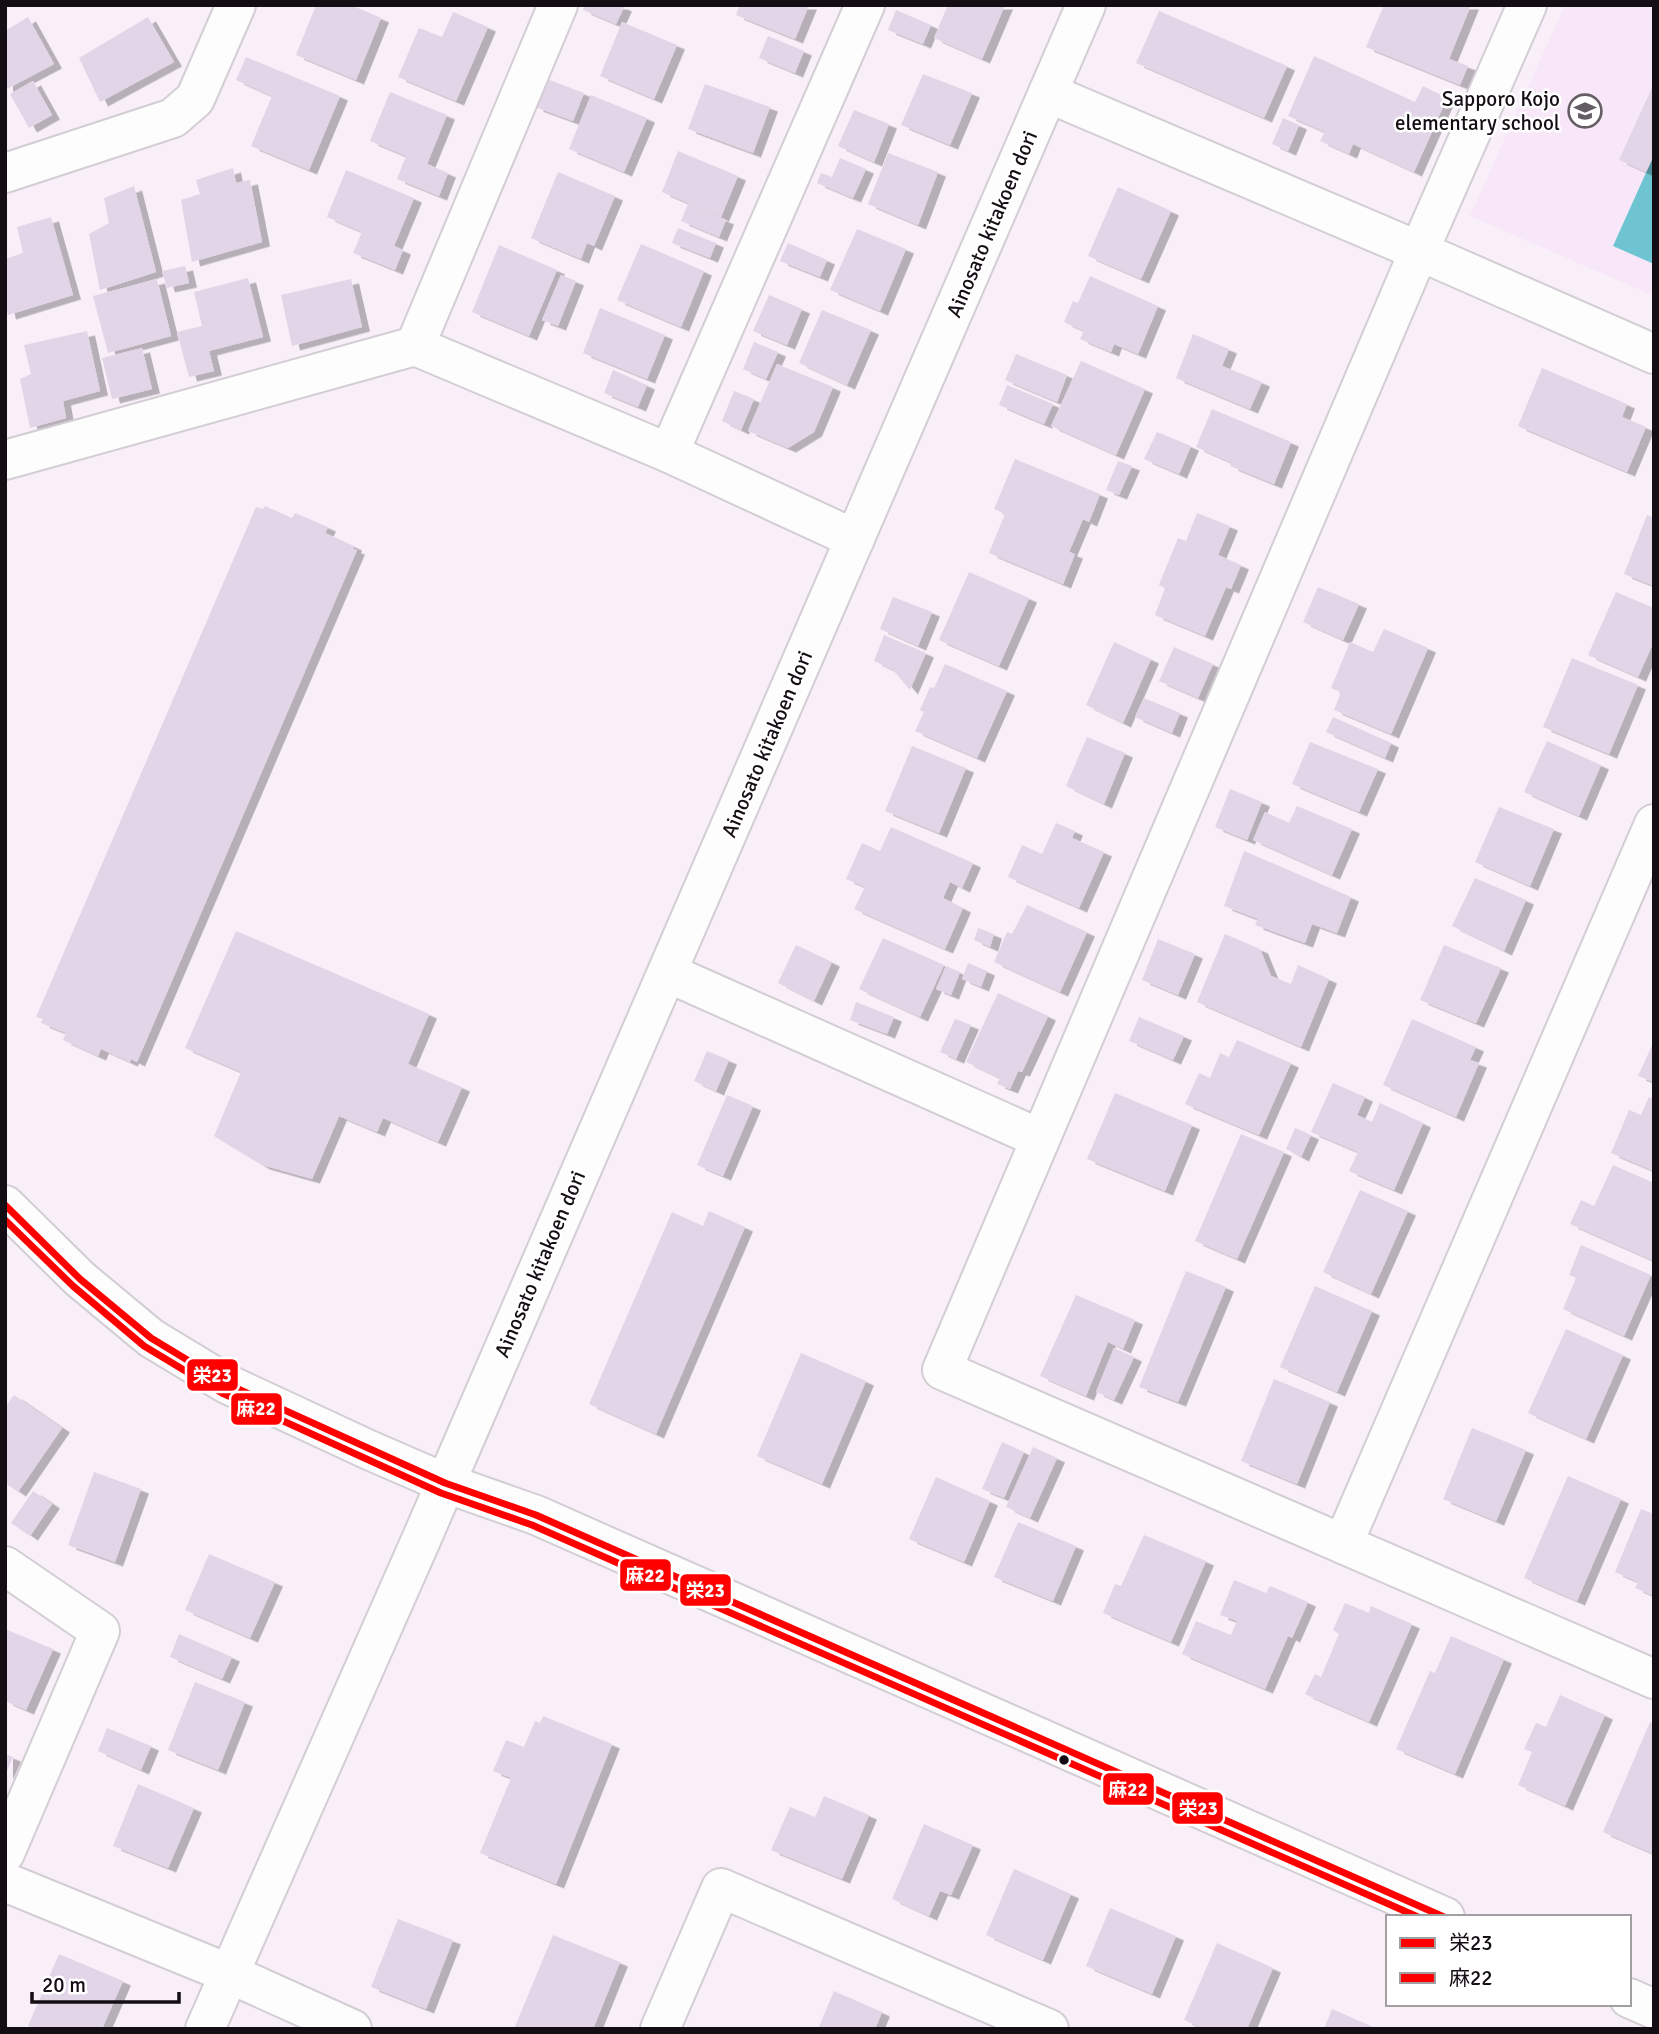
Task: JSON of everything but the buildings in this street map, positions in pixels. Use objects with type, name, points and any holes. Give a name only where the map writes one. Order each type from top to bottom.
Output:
[{"type":"street","points":[[415,346],[558,5]]},
{"type":"street","points":[[669,453],[865,5]]},
{"type":"street","name":"Ainosato kitakoen dori","points":[[205,2029],[668,973],[1086,5]]},
{"type":"street","points":[[1527,5],[1419,251],[942,1370],[1654,1679]]},
{"type":"street","points":[[5,173],[173,118],[195,99],[231,7]]},
{"type":"street","points":[[1048,93],[1654,354]]},
{"type":"street","points":[[5,460],[415,346],[669,453],[855,539]]},
{"type":"street","points":[[1343,1544],[1654,824]]},
{"type":"street","points":[[668,973],[1039,1138]]},
{"type":"street","points":[[5,1205],[80,1279],[151,1338],[227,1384],[445,1483],[536,1515],[1440,1915]]},
{"type":"street","points":[[5,1566],[100,1631],[5,1853]]},
{"type":"street","points":[[5,1882],[230,1974],[352,2029]]},
{"type":"street","points":[[660,2029],[721,1888],[1049,2029]]},
{"type":"street","points":[[1631,1999],[1654,2009]]},
{"type":"shaded area","name":"Sapporo Kojo elementary school","points":[[1565,5],[1654,5],[1654,296],[1470,216]]},
{"type":"water","points":[[1654,155],[1654,264],[1613,246]]},
{"type":"transit line","name":"栄23","points":[[5,1205],[80,1279],[151,1338],[227,1384],[445,1483],[536,1515],[1439,1915]]},
{"type":"transit line","name":"麻22","points":[[5,1220],[73,1286],[144,1346],[222,1393],[441,1493],[532,1525],[1413,1915]]},
{"type":"place","name":"Sapporo Kojo elementary school","points":[[1585,111]]}]
